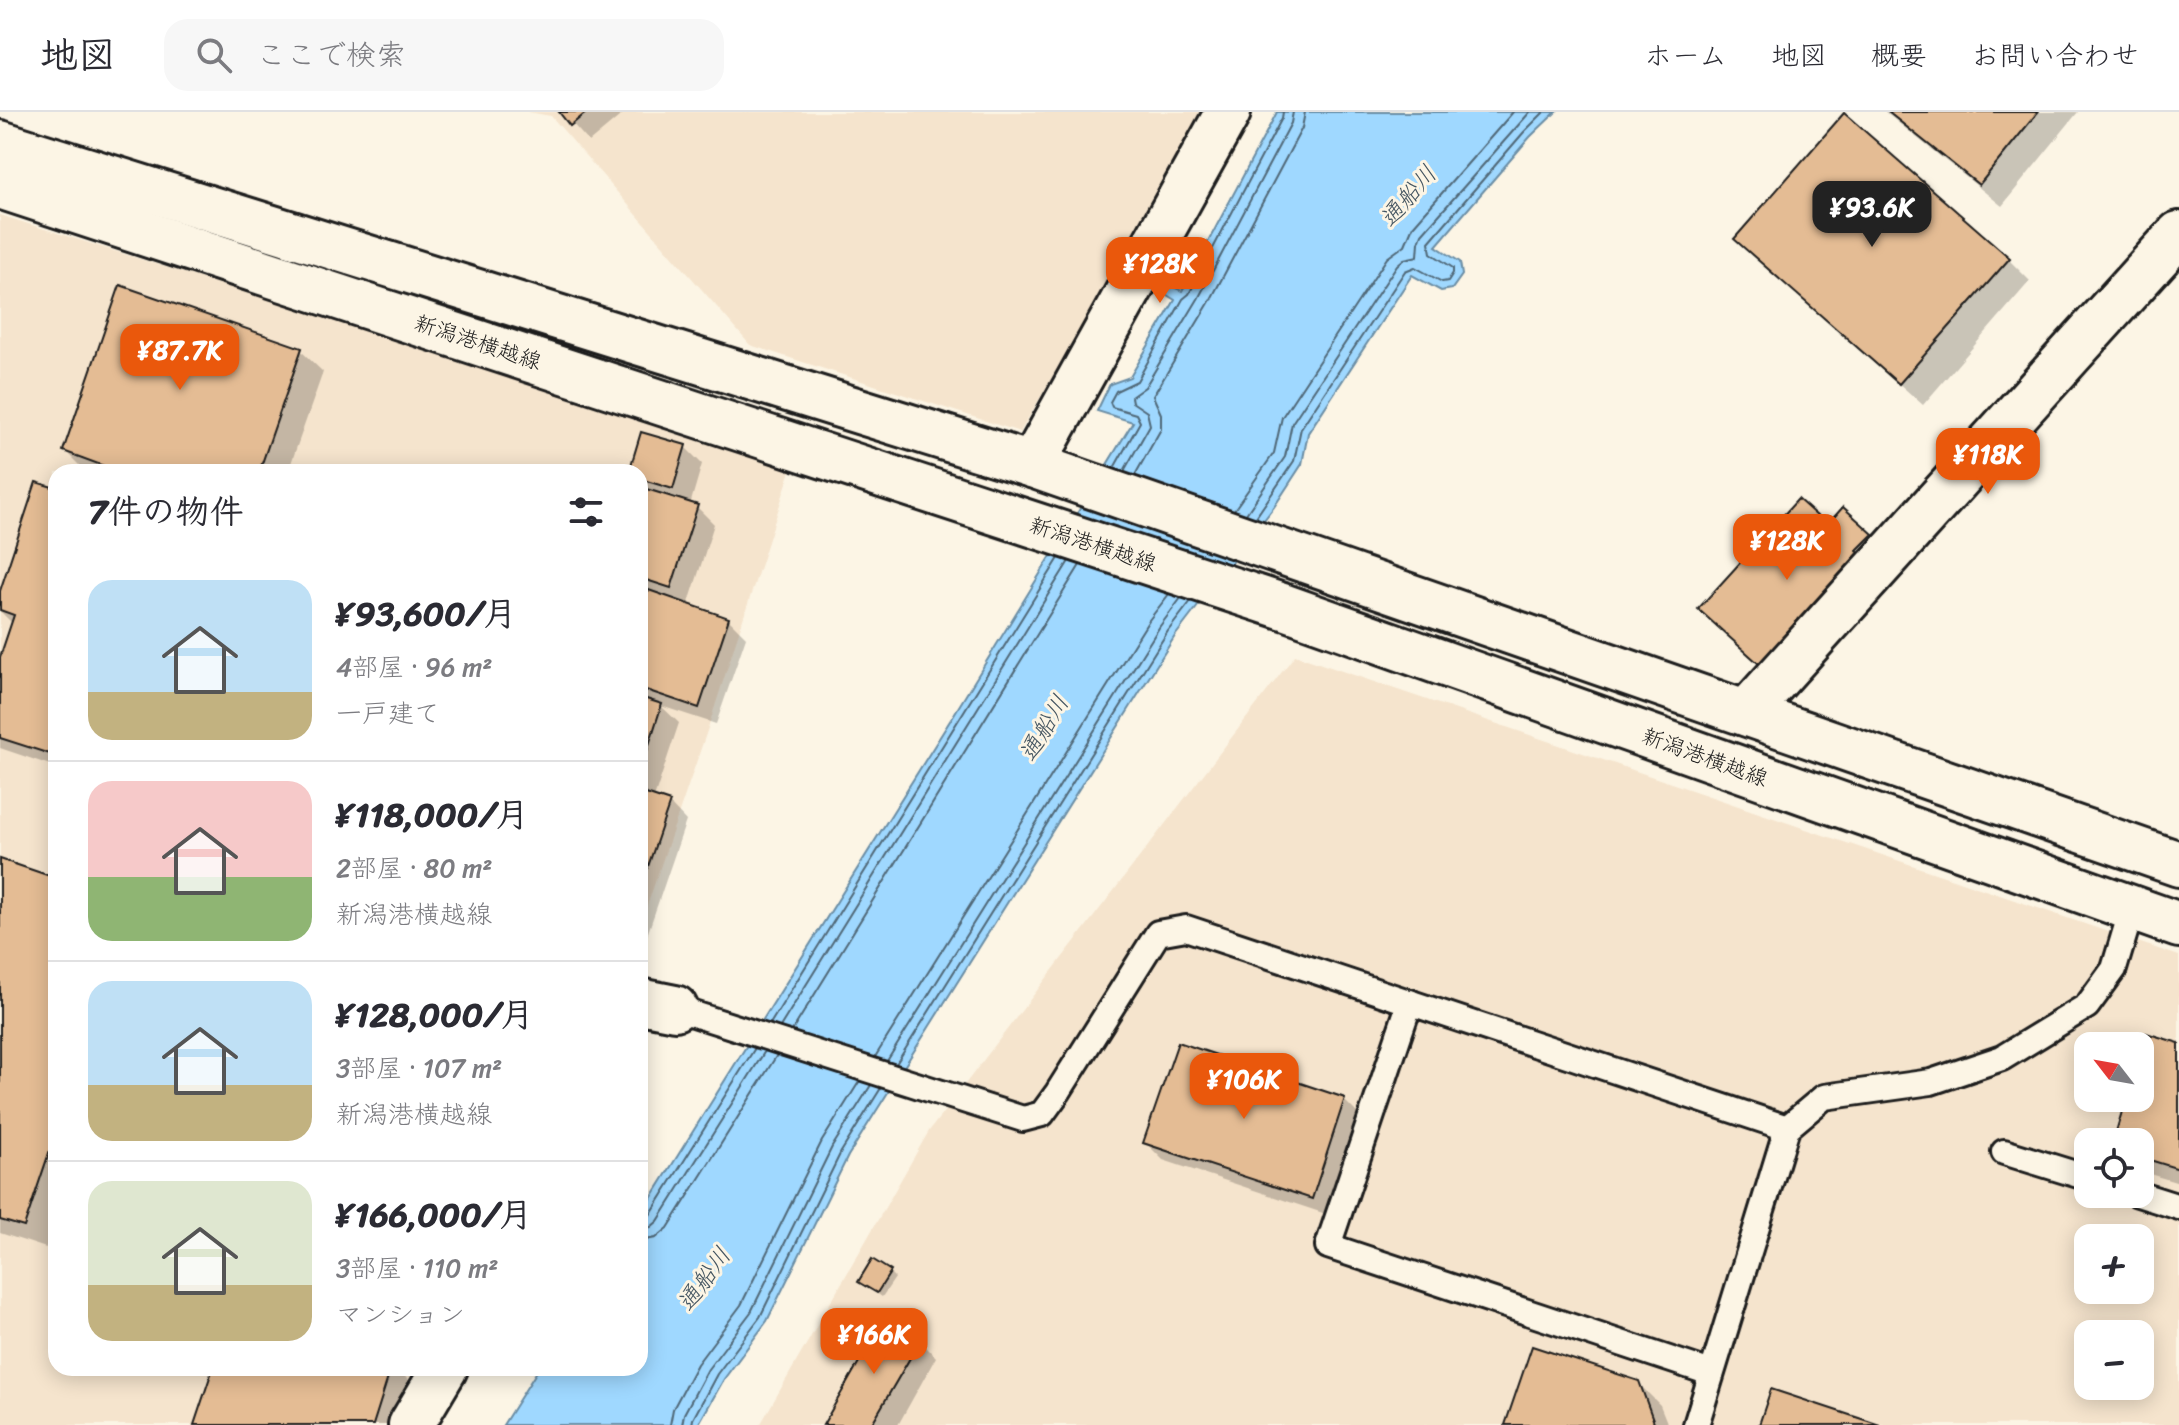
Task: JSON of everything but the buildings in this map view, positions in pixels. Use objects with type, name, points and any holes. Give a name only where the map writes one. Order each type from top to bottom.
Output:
[{"type":"main road","points":[[1043,469],[1228,112]]},
{"type":"main road","name":"新潟港横越線","points":[[0,143],[1043,469],[2179,864]]},
{"type":"main road","name":"新潟港横越線","points":[[0,186],[1285,607],[2179,925]]},
{"type":"main road","points":[[1746,713],[2179,234]]},
{"type":"main road","points":[[411,1425],[440,1376]]},
{"type":"lane","points":[[1696,1425],[1787,1128],[1824,1097],[1931,1082],[2002,1058],[2087,1006],[2114,969],[2132,909]]},
{"type":"lane","points":[[658,1004],[1023,1119],[1042,1114],[1158,933],[1186,928],[1787,1128]]},
{"type":"lane","points":[[1410,1002],[1328,1246],[1711,1373]]},
{"type":"lane","points":[[2004,1152],[2074,1174]]},
{"type":"lane","points":[[2154,1199],[2179,1207]]},
{"type":"shaded area","points":[[528,112],[1209,112],[1020,432],[750,345],[551,116]]},
{"type":"shaded area","points":[[0,215],[793,464],[648,903],[648,464],[48,464],[48,1376],[427,1376],[398,1425],[0,1425]]},
{"type":"shaded area","points":[[1295,655],[2179,956],[2179,1425],[760,1425],[929,1131]]},
{"type":"water","name":"通船川","points":[[1277,112],[1556,112],[1530,137],[1436,246],[1460,262],[1462,275],[1452,289],[1441,291],[1412,275],[1308,433],[1302,464],[1274,507],[1175,636],[848,1156],[767,1321],[724,1379],[698,1425],[503,1425],[534,1376],[648,1376],[648,1203],[1133,422],[1097,411],[1110,384],[1130,377],[1175,300],[1162,292],[1167,284],[1182,291]]}]
